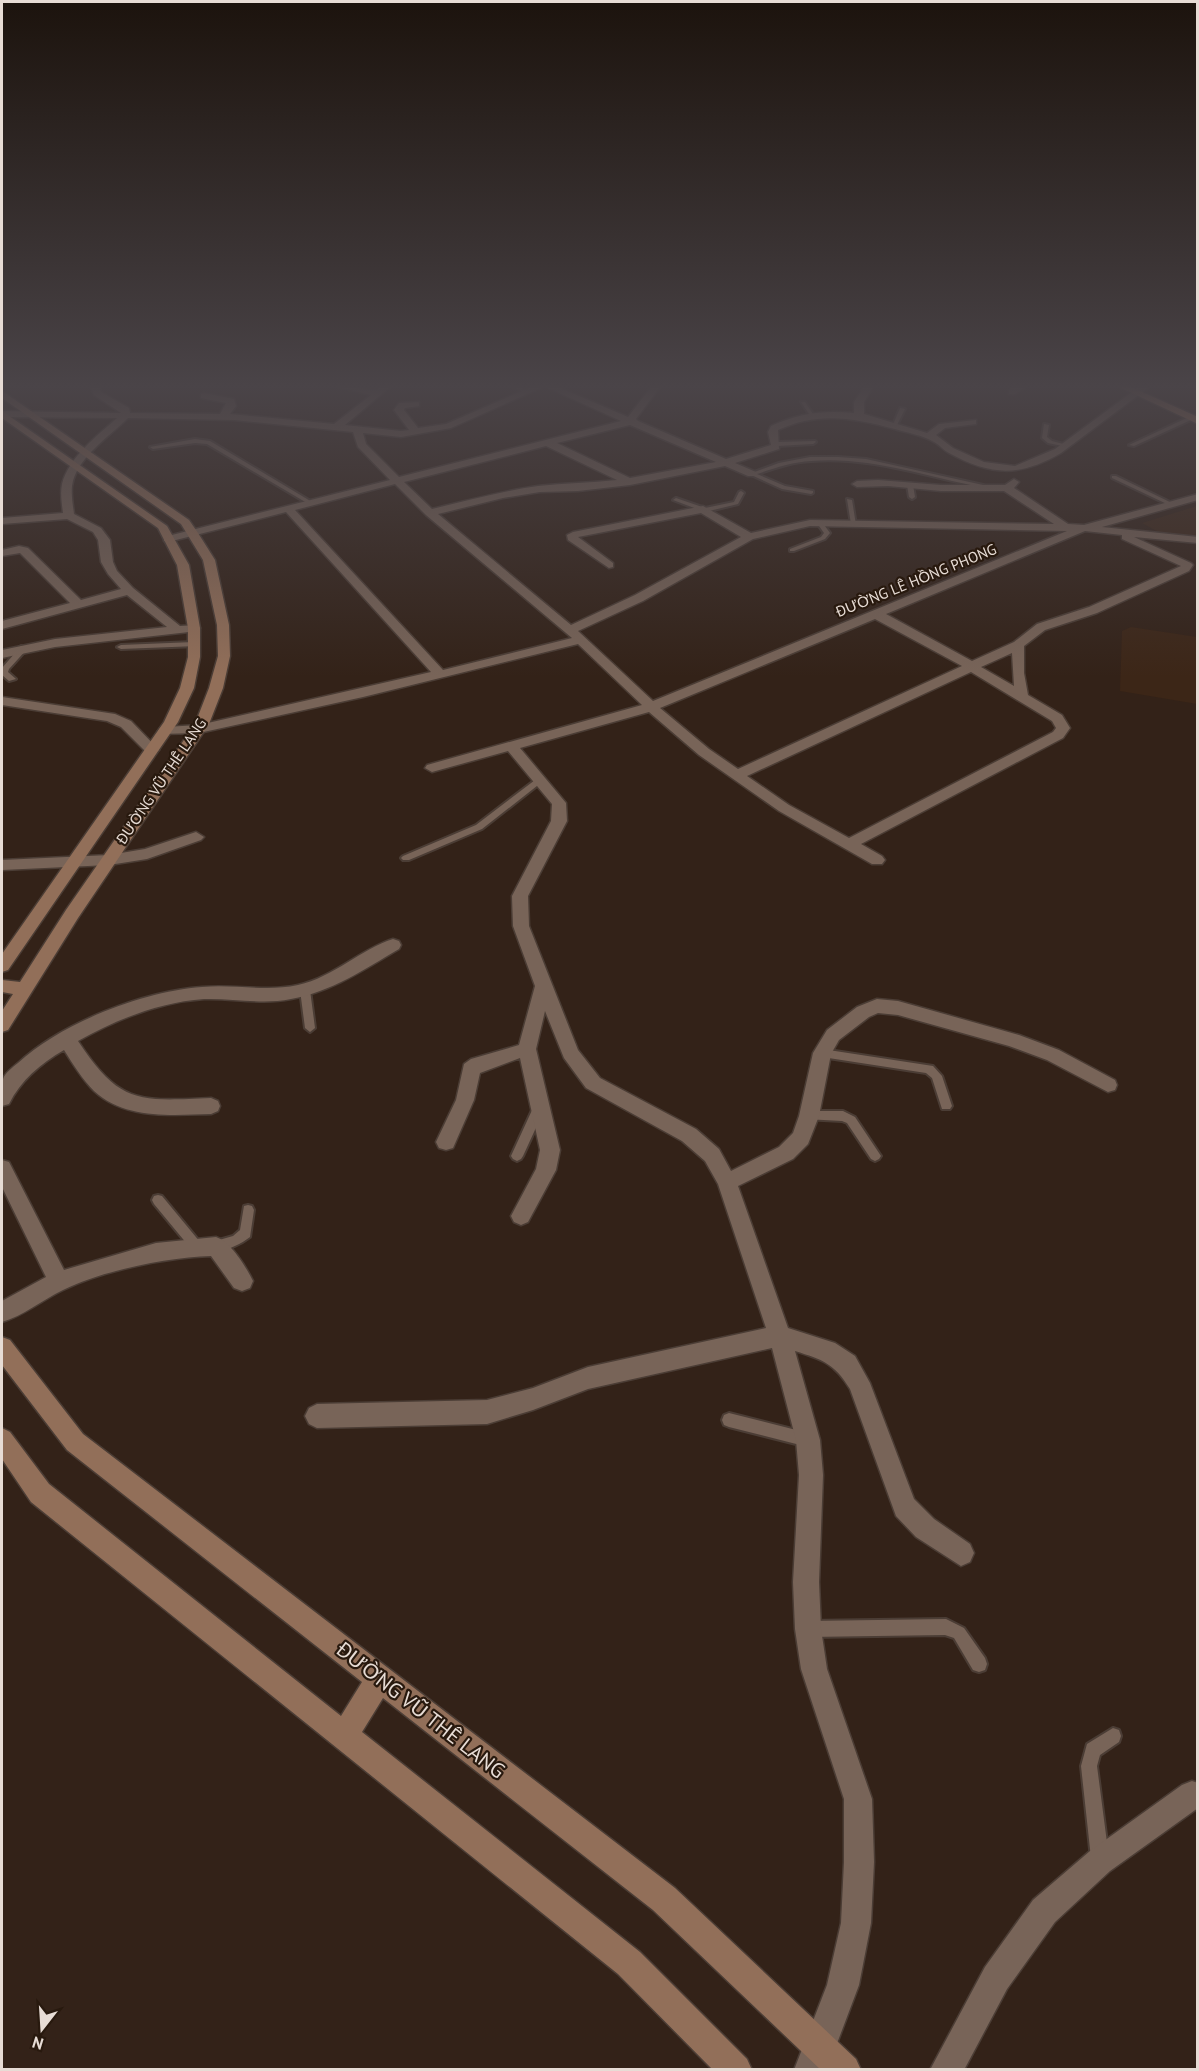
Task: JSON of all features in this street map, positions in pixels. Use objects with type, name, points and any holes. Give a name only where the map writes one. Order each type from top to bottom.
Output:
[{"type":"street","points":[[68,484],[69,516]]},
{"type":"street","name":"ĐƯỜNG VŨ THÊ LANG","points":[[2,966],[165,731],[187,688],[194,657],[194,628],[183,565],[162,526],[101,484]]},
{"type":"street","name":"ĐƯỜNG VŨ THÊ LANG","points":[[2,1024],[109,860],[199,729],[216,688],[224,656],[223,626],[209,560],[185,522],[131,484]]},
{"type":"street","points":[[168,539],[378,484]]},
{"type":"street","points":[[401,484],[430,513],[575,635],[651,707],[704,752],[784,808],[877,860]]},
{"type":"street","points":[[430,513],[521,492],[612,484]]},
{"type":"street","points":[[857,484],[861,484]]},
{"type":"street","points":[[897,484],[942,488],[980,485],[1007,488],[1066,527]]},
{"type":"street","points":[[1007,488],[1011,484]]},
{"type":"street","name":"ĐƯỜNG LÊ HỒNG PHONG","points":[[432,768],[651,707],[1084,528],[1197,497]]},
{"type":"street","points":[[287,507],[440,674]]},
{"type":"street","points":[[609,565],[572,538],[573,535],[704,509],[749,537]]},
{"type":"street","points":[[2,521],[69,516],[97,530],[104,540],[107,562],[112,572],[129,591],[178,630]]},
{"type":"street","points":[[165,731],[199,729],[440,674],[575,635],[749,537],[792,526],[854,524],[1066,527],[1197,540]]},
{"type":"street","points":[[737,775],[1018,645],[1041,627],[1092,610],[1185,568],[1186,565],[1111,531]]},
{"type":"street","points":[[2,553],[24,550],[79,605]]},
{"type":"street","points":[[2,625],[129,591]]},
{"type":"street","points":[[849,844],[1058,735],[1063,728],[1057,718],[971,666],[874,614]]},
{"type":"street","points":[[2,654],[24,648],[194,628]]},
{"type":"street","points":[[1018,645],[1018,673],[1022,697]]},
{"type":"street","points":[[2,701],[110,717],[126,724],[152,750]]},
{"type":"street","points":[[511,746],[559,803],[559,821],[520,896],[521,926],[570,1053],[593,1083],[689,1135],[712,1155],[727,1182],[780,1336],[808,1440],[811,1475],[806,1582],[808,1629],[814,1669],[858,1799],[860,1862],[856,1923],[843,1985],[815,2058]]},
{"type":"street","points":[[2,865],[109,860],[147,854],[196,837]]},
{"type":"street","points":[[2,1099],[12,1080],[35,1059],[67,1040],[135,1006],[171,996],[205,993],[274,996],[305,990],[356,966],[393,945]]},
{"type":"street","points":[[2,986],[24,989]]},
{"type":"street","points":[[521,1216],[546,1170],[550,1150],[526,1049],[544,986]]},
{"type":"street","points":[[727,1182],[786,1152],[801,1138],[809,1116],[822,1053],[833,1035],[863,1012],[877,1006],[898,1008],[1013,1040],[1053,1055],[1108,1085]]},
{"type":"street","points":[[67,1040],[90,1074],[108,1091],[135,1102],[164,1108],[211,1106]]},
{"type":"street","points":[[446,1142],[465,1100],[471,1069],[478,1064],[526,1049]]},
{"type":"street","points":[[2,1167],[59,1281]]},
{"type":"street","points":[[2,1312],[59,1281],[120,1261],[206,1246],[242,1281]]},
{"type":"street","points":[[317,1416],[487,1412],[533,1399],[588,1378],[780,1336],[827,1351],[847,1364],[859,1383],[906,1507],[925,1528],[962,1553]]},
{"type":"street","name":"ĐƯỜNG VŨ THÊ LANG","points":[[2,1348],[75,1442],[664,1899],[815,2058],[845,2070]]},
{"type":"street","points":[[2,1440],[40,1493],[629,1963],[736,2070]]},
{"type":"street","points":[[345,1736],[380,1679]]},
{"type":"street","points":[[946,2070],[996,1978],[1044,1911],[1100,1861],[1192,1795]]},
{"type":"lane","points":[[279,484],[309,501]]},
{"type":"lane","points":[[774,484],[784,488],[811,492]]},
{"type":"lane","points":[[972,484],[980,485]]},
{"type":"lane","points":[[1128,484],[1171,504]]},
{"type":"lane","points":[[910,485],[912,497]]},
{"type":"lane","points":[[676,500],[704,509],[736,503],[741,494]]},
{"type":"lane","points":[[849,500],[854,524]]},
{"type":"lane","points":[[792,550],[823,538],[827,533],[820,524]]},
{"type":"lane","points":[[121,647],[194,644]]},
{"type":"lane","points":[[12,679],[4,673],[5,669],[24,648]]},
{"type":"lane","points":[[406,858],[478,827],[539,780]]},
{"type":"lane","points":[[305,990],[310,1028]]},
{"type":"lane","points":[[822,1053],[929,1069],[937,1076],[946,1106]]},
{"type":"lane","points":[[518,1156],[541,1106]]},
{"type":"lane","points":[[809,1116],[843,1116],[851,1120],[875,1156]]},
{"type":"lane","points":[[158,1200],[206,1246],[237,1240],[246,1233],[248,1210]]},
{"type":"lane","points":[[729,1420],[808,1440]]},
{"type":"lane","points":[[808,1629],[946,1627],[959,1633],[979,1664]]},
{"type":"lane","points":[[1100,1861],[1089,1766],[1093,1750],[1113,1736]]},
{"type":"shaded area","points":[[1197,506],[1197,538],[1162,534],[1142,523]]},
{"type":"shaded area","points":[[1131,627],[1197,637],[1197,704],[1120,691],[1122,631]]}]
